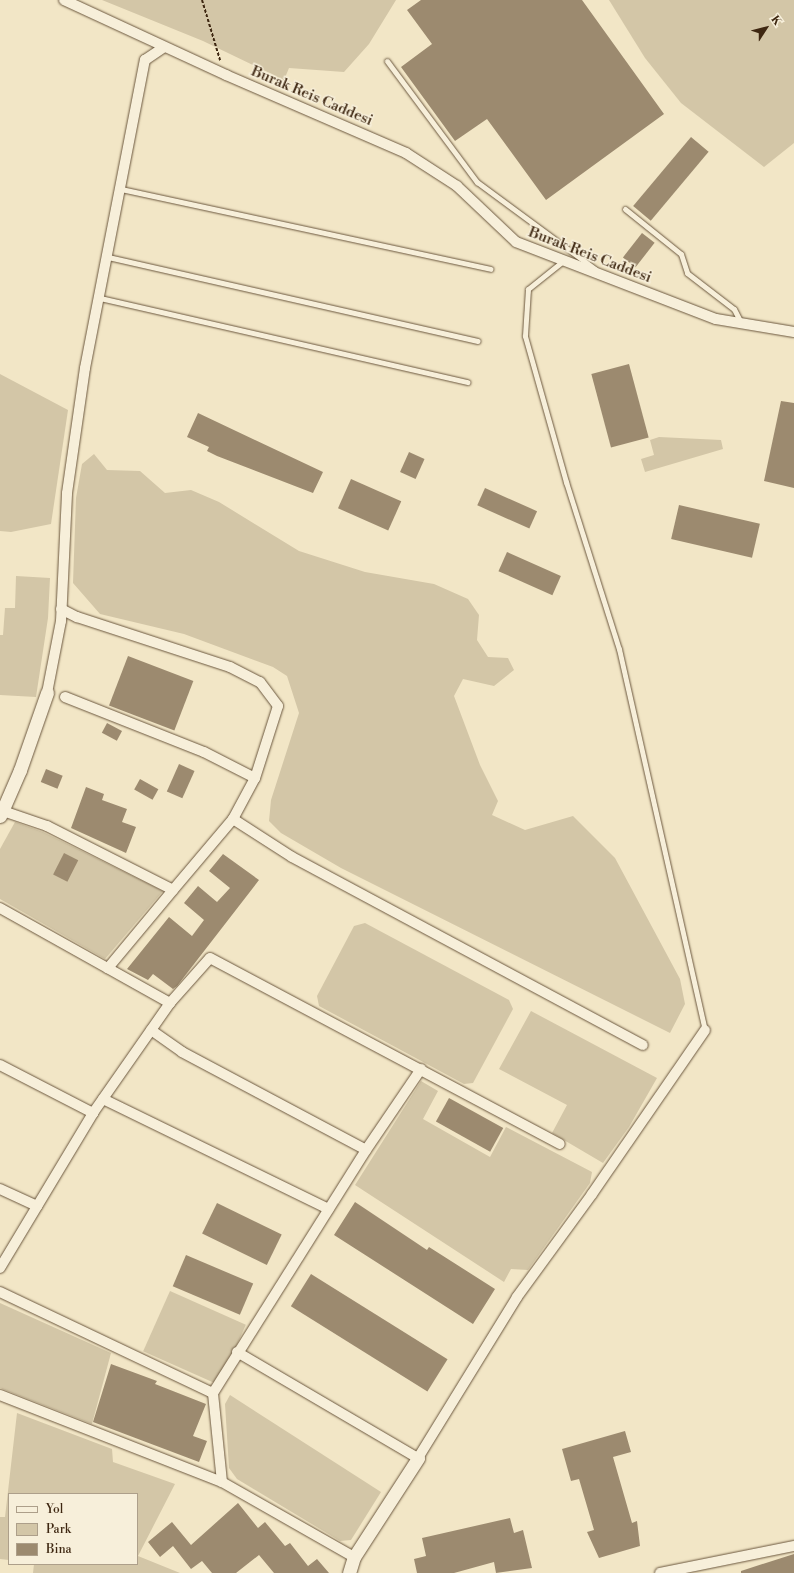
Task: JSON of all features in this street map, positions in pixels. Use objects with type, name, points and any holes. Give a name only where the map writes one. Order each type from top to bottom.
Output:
[{"type":"street","name":"Burak Reis Caddesi","points":[[64,0],[226,75],[406,154],[457,186],[516,242],[608,279],[716,319],[794,332]]},
{"type":"street","points":[[164,47],[145,60],[73,440],[61,608],[47,693],[1,812],[48,826],[173,890]]},
{"type":"street","points":[[61,608],[77,617],[230,667],[260,682],[278,706],[255,778],[233,819],[108,968]]},
{"type":"street","points":[[65,697],[204,752],[255,778]]},
{"type":"street","points":[[233,819],[292,857],[643,1045]]},
{"type":"street","points":[[0,908],[170,1003]]},
{"type":"street","points":[[0,1268],[93,1113],[170,1003],[210,958],[560,1144]]},
{"type":"street","points":[[151,1030],[182,1052],[366,1150]]},
{"type":"street","points":[[0,1395],[222,1482],[351,1568],[517,1297],[592,1194],[705,1030]]},
{"type":"street","points":[[0,1065],[93,1113]]},
{"type":"street","points":[[222,1482],[213,1393],[237,1352],[366,1150],[421,1070]]},
{"type":"street","points":[[103,1099],[329,1210]]},
{"type":"street","points":[[0,1189],[37,1206]]},
{"type":"street","points":[[0,1292],[213,1393]]},
{"type":"street","points":[[237,1352],[418,1458]]},
{"type":"street","points":[[660,1573],[794,1546]]},
{"type":"lane","points":[[387,61],[477,182],[608,279]]},
{"type":"lane","points":[[121,189],[490,269]]},
{"type":"lane","points":[[625,209],[681,254],[687,273],[734,309],[741,322]]},
{"type":"lane","points":[[108,257],[478,341]]},
{"type":"lane","points":[[563,261],[528,289],[525,336],[566,482],[619,649],[705,1030]]},
{"type":"lane","points":[[100,298],[468,382]]},
{"type":"path","points":[[202,0],[226,75]]},
{"type":"green space","points":[[102,0],[396,0],[369,44],[344,72],[289,68],[284,80],[203,41]]},
{"type":"green space","points":[[609,0],[794,0],[794,143],[764,167],[681,103],[645,58]]},
{"type":"green space","points":[[0,374],[68,410],[51,524],[11,532],[0,531]]},
{"type":"green space","points":[[659,437],[721,440],[723,449],[645,472],[641,459],[654,455],[650,440]]},
{"type":"green space","points":[[94,454],[107,470],[140,471],[165,493],[191,490],[219,502],[299,551],[365,572],[434,584],[468,599],[479,615],[477,640],[488,657],[508,658],[514,670],[494,686],[463,679],[454,696],[480,765],[498,801],[492,815],[525,830],[573,816],[615,858],[680,979],[685,1004],[670,1033],[341,868],[281,833],[269,821],[271,800],[299,713],[287,676],[273,667],[184,634],[100,614],[73,583],[76,498],[82,464]]},
{"type":"green space","points":[[16,576],[50,578],[48,618],[36,697],[0,695],[0,635],[3,635],[5,608],[15,608]]},
{"type":"green space","points":[[15,822],[43,832],[163,891],[105,959],[0,899],[0,849]]},
{"type":"green space","points":[[365,923],[509,1000],[513,1009],[473,1083],[464,1084],[319,1006],[317,996],[354,926]]},
{"type":"green space","points":[[531,1011],[657,1078],[629,1127],[603,1163],[552,1133],[567,1105],[499,1069]]},
{"type":"green space","points":[[421,1081],[438,1091],[423,1119],[490,1157],[506,1127],[592,1172],[590,1183],[528,1270],[511,1269],[504,1282],[355,1185]]},
{"type":"green space","points":[[170,1291],[246,1325],[219,1385],[143,1351]]},
{"type":"green space","points":[[0,1303],[111,1353],[92,1424],[0,1388]]},
{"type":"green space","points":[[230,1395],[381,1492],[351,1540],[340,1541],[237,1479],[229,1468],[225,1404]]},
{"type":"green space","points":[[17,1413],[112,1449],[113,1462],[175,1484],[138,1556],[138,1493],[8,1493],[8,1560],[0,1559],[0,1517],[5,1517]]},
{"type":"green space","points":[[138,1556],[180,1573],[33,1573],[34,1565],[138,1565]]},
{"type":"building","points":[[421,0],[582,0],[664,114],[546,200],[487,119],[455,141],[401,67],[432,44],[407,10]]},
{"type":"building","points":[[691,137],[709,152],[651,221],[633,206]]},
{"type":"building","points":[[642,233],[655,243],[636,267],[623,257]]},
{"type":"building","points":[[629,364],[649,437],[611,448],[591,374]]},
{"type":"building","points":[[781,401],[794,403],[794,488],[764,481]]},
{"type":"building","points":[[198,413],[323,472],[313,493],[207,451],[209,447],[187,437]]},
{"type":"building","points":[[409,452],[425,459],[416,479],[400,472]]},
{"type":"building","points":[[351,479],[401,501],[388,531],[338,508]]},
{"type":"building","points":[[485,488],[537,511],[529,529],[477,505]]},
{"type":"building","points":[[679,505],[760,524],[752,558],[671,539]]},
{"type":"building","points":[[507,552],[561,576],[552,595],[498,571]]},
{"type":"building","points":[[128,656],[193,681],[174,731],[109,705]]},
{"type":"building","points":[[107,723],[122,731],[117,741],[102,733]]},
{"type":"building","points":[[179,764],[195,771],[182,798],[167,791]]},
{"type":"building","points":[[46,769],[63,776],[57,789],[41,782]]},
{"type":"building","points":[[140,779],[158,789],[153,800],[134,789]]},
{"type":"building","points":[[86,787],[104,794],[102,800],[127,809],[122,822],[136,827],[126,853],[71,828]]},
{"type":"building","points":[[64,853],[78,860],[67,882],[53,874]]},
{"type":"building","points":[[223,854],[259,880],[177,986],[173,989],[153,974],[148,980],[127,969],[169,917],[192,936],[204,920],[184,903],[198,886],[217,902],[230,888],[209,871]]},
{"type":"building","points":[[449,1098],[503,1128],[490,1152],[436,1122]]},
{"type":"building","points":[[355,1202],[427,1250],[429,1247],[495,1289],[473,1324],[334,1235]]},
{"type":"building","points":[[217,1203],[282,1235],[267,1265],[202,1234]]},
{"type":"building","points":[[186,1255],[253,1284],[240,1315],[173,1286]]},
{"type":"building","points":[[311,1274],[448,1359],[427,1392],[291,1306]]},
{"type":"building","points":[[111,1364],[157,1381],[155,1384],[206,1404],[193,1436],[207,1441],[199,1462],[93,1422]]},
{"type":"building","points":[[625,1431],[631,1452],[613,1457],[632,1523],[637,1521],[640,1546],[599,1558],[587,1532],[594,1530],[579,1479],[571,1481],[562,1449]]},
{"type":"building","points":[[238,1503],[258,1528],[265,1522],[285,1546],[290,1543],[308,1566],[317,1559],[329,1573],[274,1573],[259,1555],[236,1573],[212,1573],[202,1561],[191,1569],[173,1546],[160,1557],[148,1542],[172,1522],[191,1545]]},
{"type":"building","points":[[510,1518],[514,1533],[523,1530],[532,1568],[496,1573],[494,1562],[454,1573],[417,1573],[414,1559],[426,1556],[422,1538]]},
{"type":"building","points":[[794,1554],[794,1573],[741,1573],[741,1571]]}]
